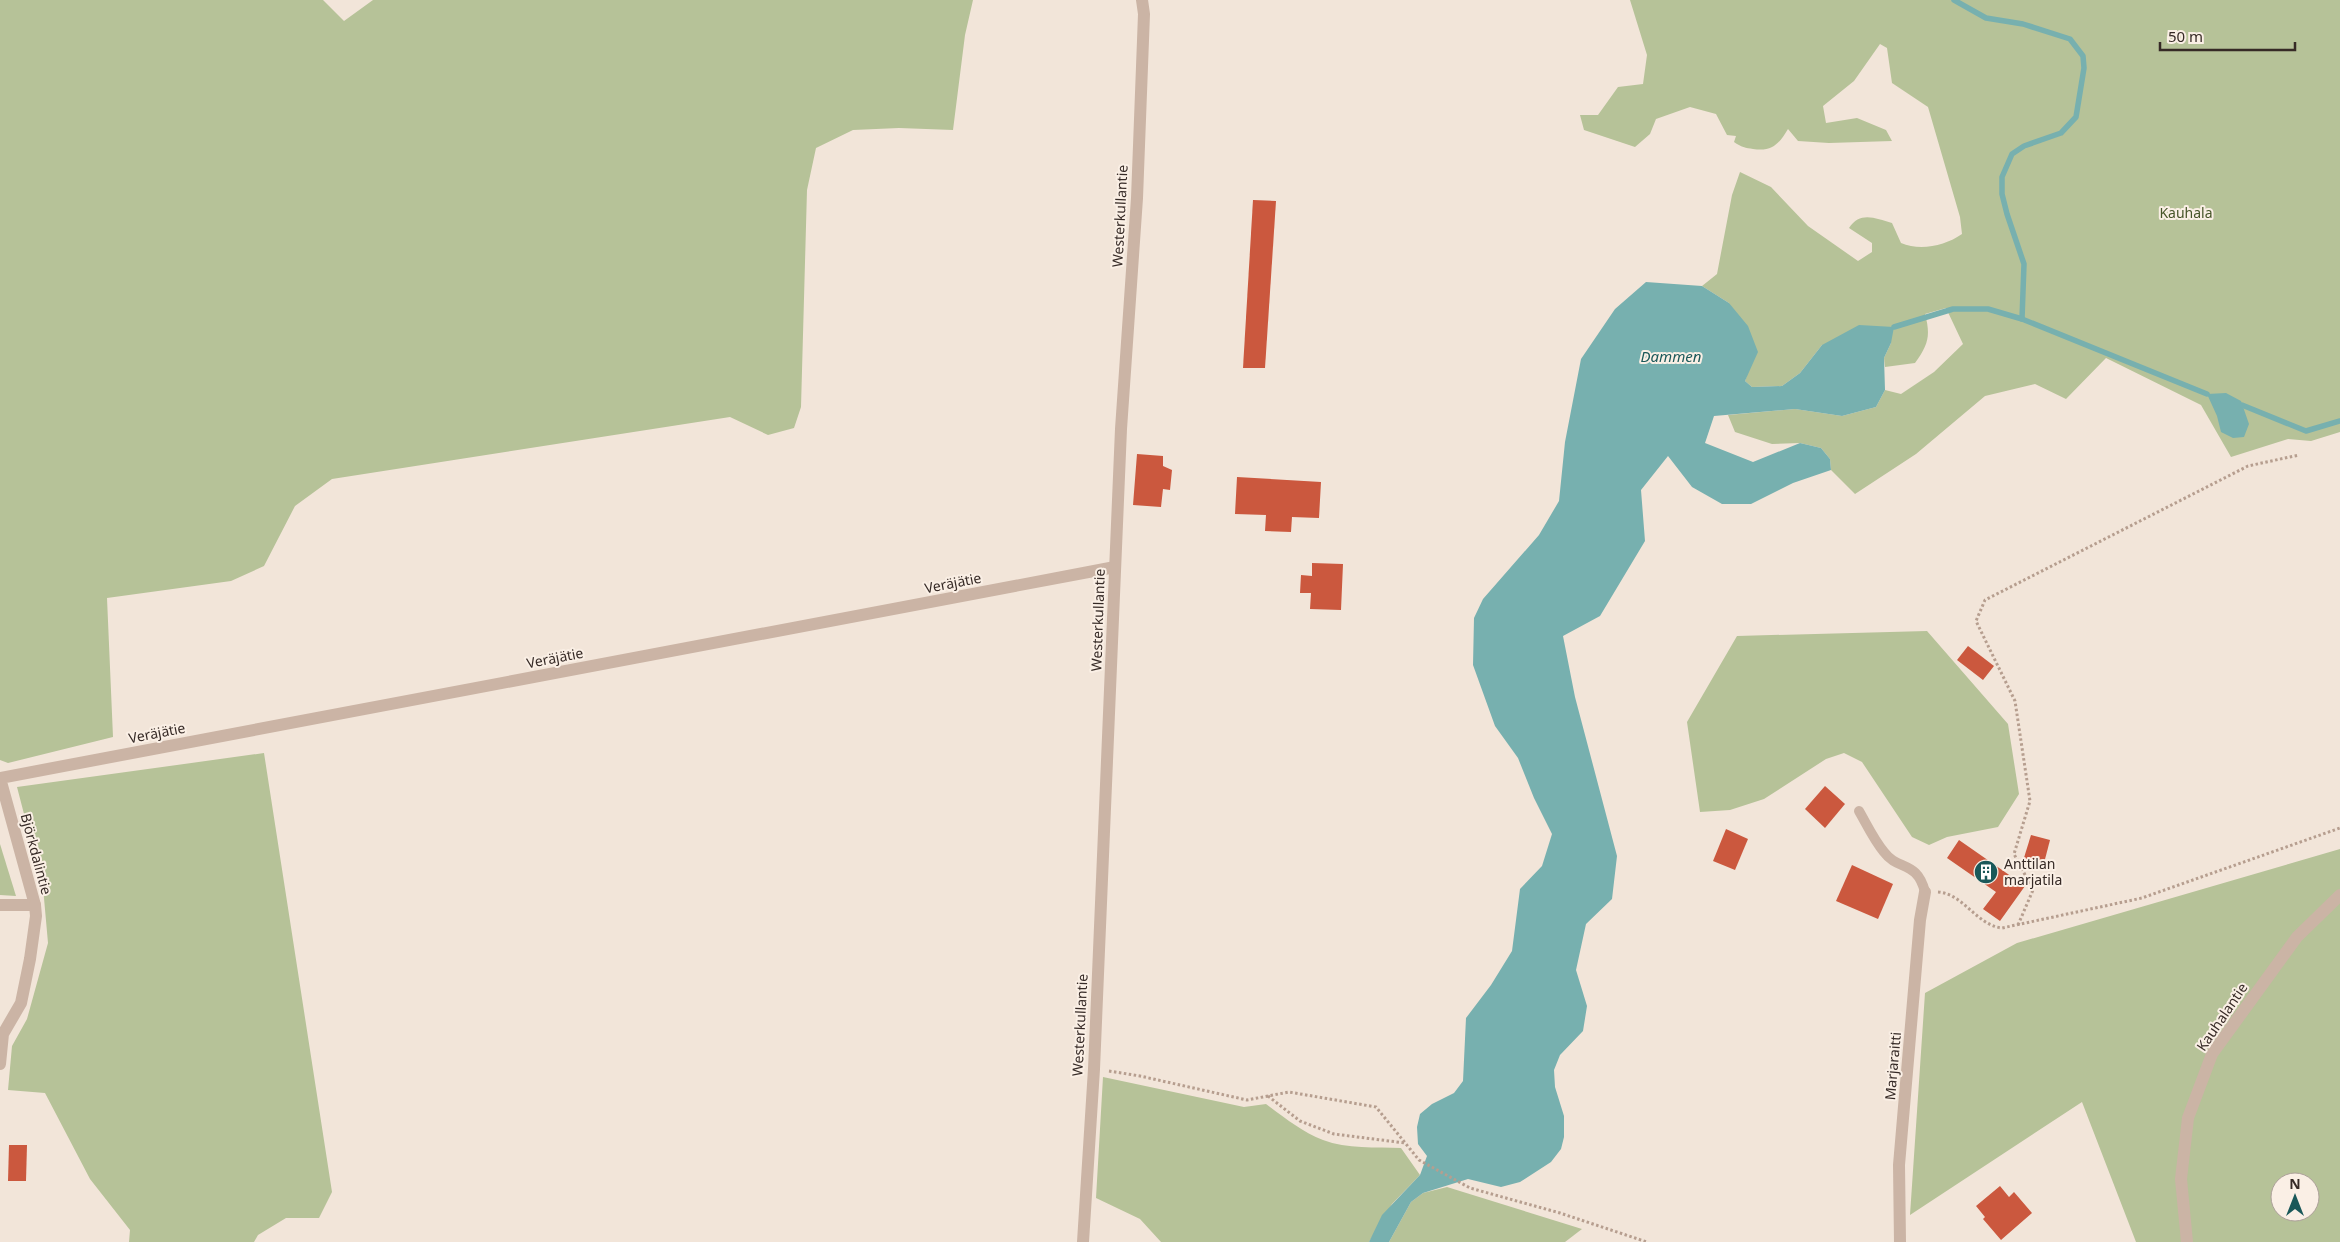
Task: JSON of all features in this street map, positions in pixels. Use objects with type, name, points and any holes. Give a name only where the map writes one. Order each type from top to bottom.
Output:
[{"type":"street","name":"Westerkullantie","points":[[1083,1242],[1094,1069],[1121,429],[1137,198],[1144,14],[1142,0]]},
{"type":"street","name":"Veräjätie","points":[[0,778],[1115,567]]},
{"type":"street","name":"Björkdalintie","points":[[0,778],[35,905],[0,905]]},
{"type":"street","name":"Marjaraitti","points":[[1900,1242],[1899,1165],[1924,892]]},
{"type":"street","name":"Kauhalantie","points":[[2187,1242],[2182,1179],[2188,1118],[2212,1054],[2297,937],[2340,895]]},
{"type":"street","points":[[0,1064],[4,1034],[21,1003],[30,959],[36,916],[35,905]]},
{"type":"lane","points":[[1859,811],[1885,854],[1922,879],[1924,892]]},
{"type":"path","points":[[2018,925],[2034,890],[2014,854],[2030,801],[2015,701],[1976,621],[1985,600],[2248,466],[2299,455]]},
{"type":"path","points":[[1924,892],[1940,891],[1953,895],[1991,927],[2002,928],[2142,898],[2340,828]]},
{"type":"path","points":[[1094,1069],[1140,1076],[1246,1100],[1289,1092],[1376,1107],[1419,1160],[1470,1188],[1560,1213],[1647,1242]]},
{"type":"path","points":[[1268,1096],[1300,1121],[1334,1134],[1405,1143]]},
{"type":"green space","points":[[0,0],[323,0],[344,21],[373,0],[973,0],[965,35],[953,130],[899,128],[853,130],[816,148],[807,190],[801,407],[794,428],[768,435],[730,417],[332,479],[295,506],[264,566],[231,581],[107,598],[113,737],[8,763],[0,760]]},
{"type":"green space","name":"Kauhala","points":[[1630,0],[2340,0],[2340,432],[2311,441],[2288,439],[2231,457],[2201,405],[2106,358],[2066,399],[2035,384],[1985,396],[1916,454],[1855,494],[1831,470],[1830,459],[1821,448],[1800,443],[1772,444],[1735,432],[1728,415],[1795,409],[1842,416],[1876,407],[1885,390],[1901,394],[1934,372],[1963,344],[1946,308],[1925,314],[1928,328],[1927,340],[1923,351],[1915,363],[1885,367],[1884,358],[1891,343],[1822,345],[1800,373],[1782,386],[1752,387],[1745,381],[1747,375],[1729,303],[1702,286],[1717,274],[1732,195],[1740,172],[1771,187],[1808,226],[1858,261],[1872,252],[1872,243],[1849,228],[1858,219],[1868,217],[1892,223],[1901,243],[1924,247],[1948,242],[1962,234],[1960,217],[1928,107],[1892,83],[1887,48],[1880,44],[1854,81],[1823,106],[1826,123],[1857,118],[1886,130],[1892,141],[1829,143],[1798,141],[1788,129],[1774,146],[1760,150],[1750,149],[1734,142],[1736,136],[1727,135],[1716,114],[1690,107],[1656,119],[1650,134],[1635,147],[1584,130],[1580,115],[1598,115],[1618,87],[1643,84],[1647,55]]},
{"type":"green space","points":[[1927,631],[2008,724],[2019,794],[1998,827],[1947,837],[1929,845],[1912,837],[1862,762],[1844,753],[1826,759],[1764,799],[1730,810],[1700,812],[1687,722],[1737,636]]},
{"type":"green space","points":[[264,753],[332,1192],[319,1218],[286,1218],[258,1235],[254,1242],[129,1242],[130,1230],[90,1179],[45,1093],[8,1090],[12,1046],[27,1019],[48,943],[43,887],[17,787]]},
{"type":"green space","points":[[0,844],[16,896],[0,895]]},
{"type":"green space","points":[[2340,849],[2340,1242],[2136,1242],[2082,1102],[1910,1215],[1925,993],[2017,943]]},
{"type":"green space","points":[[1103,1077],[1244,1107],[1266,1104],[1300,1129],[1332,1143],[1352,1146],[1401,1148],[1420,1175],[1392,1204],[1369,1242],[1161,1242],[1140,1219],[1096,1198]]},
{"type":"green space","points":[[1447,1187],[1582,1229],[1565,1242],[1389,1242],[1411,1202],[1423,1193]]},
{"type":"water","name":"Dammen","points":[[1646,282],[1702,286],[1729,303],[1748,326],[1758,352],[1745,381],[1752,387],[1782,386],[1800,373],[1822,345],[1859,325],[1894,327],[1891,343],[1884,358],[1885,390],[1876,407],[1842,416],[1795,409],[1714,416],[1705,443],[1753,462],[1800,443],[1821,448],[1830,459],[1831,470],[1793,483],[1751,504],[1722,504],[1692,487],[1668,456],[1641,490],[1645,541],[1600,616],[1563,636],[1575,697],[1617,856],[1612,899],[1586,924],[1576,970],[1587,1006],[1583,1031],[1560,1055],[1554,1070],[1555,1087],[1564,1116],[1564,1137],[1561,1149],[1551,1162],[1520,1182],[1501,1187],[1468,1179],[1423,1193],[1411,1202],[1389,1242],[1369,1242],[1382,1215],[1420,1175],[1427,1156],[1418,1144],[1417,1127],[1420,1114],[1432,1104],[1454,1093],[1463,1081],[1466,1018],[1491,985],[1512,951],[1520,889],[1542,866],[1552,834],[1534,798],[1518,758],[1495,726],[1473,665],[1474,618],[1483,599],[1539,535],[1559,501],[1565,442],[1581,359],[1615,309]]},
{"type":"water","points":[[2226,393],[2241,401],[2249,424],[2244,437],[2233,438],[2221,432],[2217,416],[2207,394]]},
{"type":"building","points":[[1253,200],[1276,201],[1265,368],[1243,368]]},
{"type":"building","points":[[1137,454],[1163,456],[1163,466],[1172,470],[1170,490],[1163,489],[1161,507],[1133,505]]},
{"type":"building","points":[[1237,477],[1321,482],[1319,518],[1292,517],[1291,532],[1265,531],[1266,515],[1235,514]]},
{"type":"building","points":[[1312,563],[1343,564],[1341,610],[1310,609],[1311,593],[1300,593],[1301,575],[1312,576]]},
{"type":"building","points":[[1968,646],[1994,666],[1983,680],[1957,660]]},
{"type":"building","points":[[1825,786],[1845,804],[1825,828],[1805,809]]},
{"type":"building","points":[[1726,829],[1748,839],[1735,870],[1713,861]]},
{"type":"building","points":[[2031,835],[2050,840],[2043,867],[2023,861]]},
{"type":"building","name":"Anttilan marjatila","points":[[1959,840],[2025,886],[2000,921],[1983,909],[1996,892],[1947,858]]},
{"type":"building","points":[[1852,865],[1893,884],[1878,919],[1836,901]]},
{"type":"building","points":[[9,1145],[27,1145],[26,1181],[8,1181]]},
{"type":"building","points":[[2000,1186],[2009,1197],[2014,1192],[2032,1213],[2001,1240],[1983,1219],[1985,1217],[1976,1206]]},
{"type":"waterway","points":[[1954,0],[1986,18],[2023,24],[2070,39],[2083,56],[2084,68],[2076,117],[2061,133],[2024,146],[2012,154],[2002,177],[2002,194],[2007,214],[2024,264],[2022,319]]},
{"type":"waterway","points":[[1894,327],[1953,309],[1988,309],[2022,319],[2207,394]]},
{"type":"waterway","points":[[2242,405],[2306,431],[2340,421]]},
{"type":"place","name":"Anttilan marjatila","points":[[1986,872]]}]
